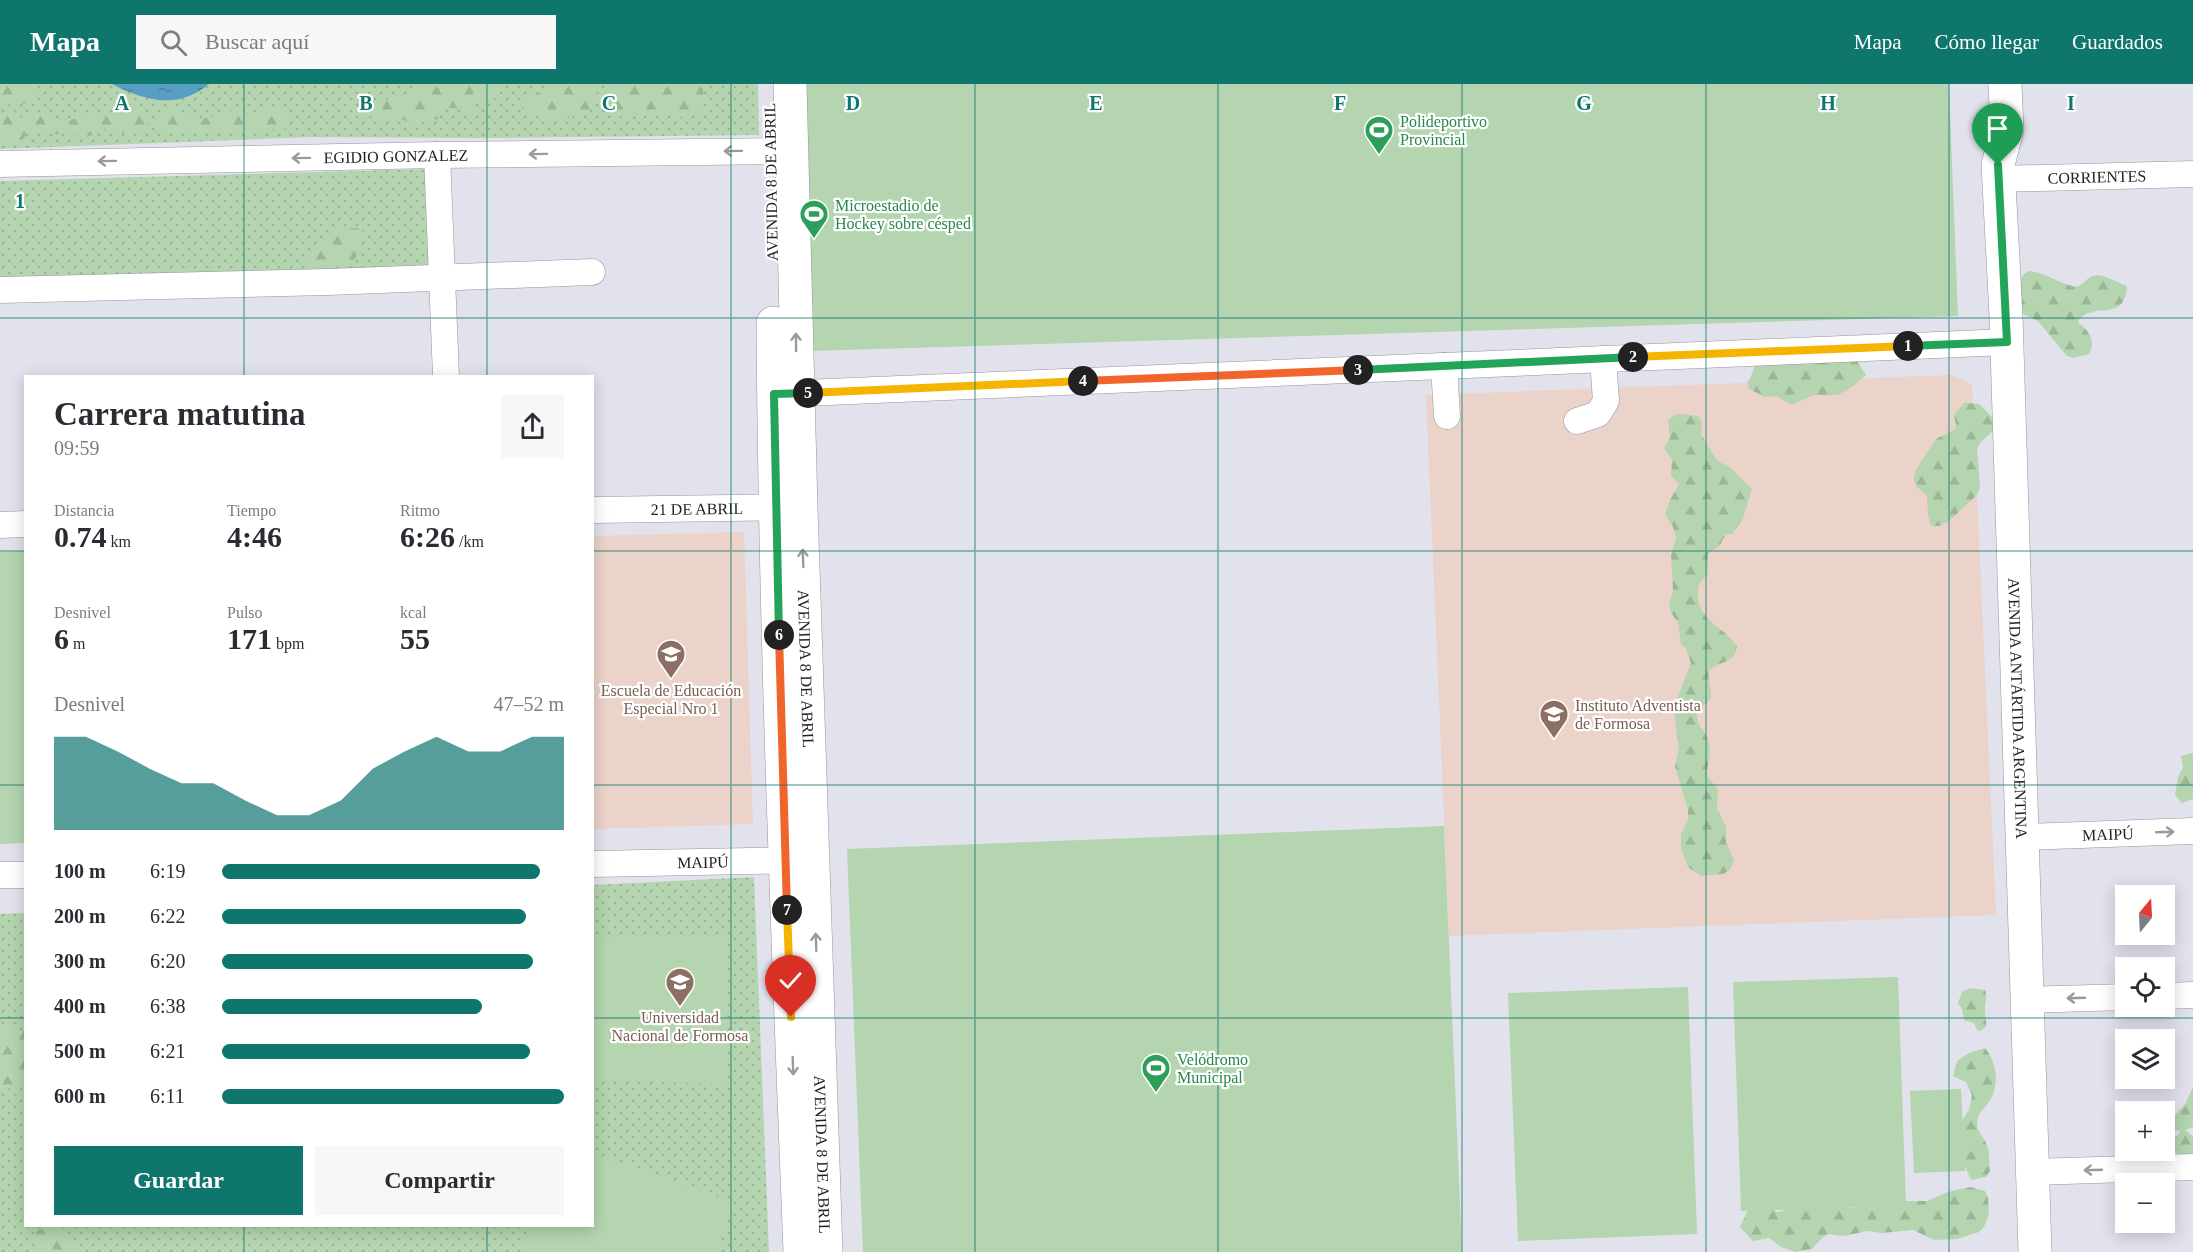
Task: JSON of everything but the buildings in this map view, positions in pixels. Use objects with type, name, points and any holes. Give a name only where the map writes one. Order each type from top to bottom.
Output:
[{"type":"main road","name":"AVENIDA 8 DE ABRIL","points":[[769,84],[782,151]]},
{"type":"main road","name":"AVENIDA 8 DE ABRIL","points":[[790,84],[782,151],[788,507],[800,860],[826,1252]]},
{"type":"main road","name":"AVENIDA ANTÁRTIDA ARGENTINA","points":[[1982,84],[1985,132],[1999,172]]},
{"type":"main road","name":"AVENIDA ANTÁRTIDA ARGENTINA","points":[[2005,84],[2007,130],[1999,172],[2007,342],[2035,1252]]},
{"type":"main road","name":"AVENIDA 8 DE ABRIL","points":[[800,860],[800,1252]]},
{"type":"street","name":"EGIDIO GONZALEZ","points":[[0,164],[782,151]]},
{"type":"street","points":[[437,155],[446,375]]},
{"type":"street","name":"CORRIENTES","points":[[1999,172],[2193,174]]},
{"type":"street","points":[[0,290],[592,272]]},
{"type":"street","points":[[786,394],[2007,342]]},
{"type":"street","points":[[1577,421],[1598,414],[1606,401],[1603,359]]},
{"type":"street","points":[[1444,366],[1447,416]]},
{"type":"street","name":"21 DE ABRIL","points":[[594,510],[788,507]]},
{"type":"street","points":[[0,525],[24,524]]},
{"type":"street","name":"MAIPÚ","points":[[2022,837],[2193,831]]},
{"type":"street","name":"MAIPÚ","points":[[594,864],[800,860]]},
{"type":"street","points":[[0,875],[24,874]]},
{"type":"street","points":[[2175,995],[2193,994]]},
{"type":"street","points":[[2027,1000],[2115,997]]},
{"type":"street","points":[[2033,1172],[2193,1167]]},
{"type":"shaded area","points":[[1951,375],[1972,384],[1996,915],[1449,936],[1426,395]]},
{"type":"shaded area","name":"Escuela de Educación Especial Nro 1","points":[[744,532],[753,824],[594,829],[594,536]]},
{"type":"green space","points":[[0,84],[758,84],[759,135],[312,137],[0,149]]},
{"type":"green space","points":[[0,84],[40,84],[25,103],[0,105]]},
{"type":"green space","points":[[422,84],[472,84],[475,101],[472,112],[469,115],[457,109],[446,108],[442,109],[438,119],[411,124],[402,119],[384,122],[363,116],[373,101],[408,96],[419,89]]},
{"type":"green space","points":[[472,84],[508,84],[491,103],[480,103],[474,98]]},
{"type":"green space","points":[[553,84],[591,84],[598,94],[595,104],[587,111],[566,118],[541,117],[522,108],[525,101]]},
{"type":"green space","points":[[605,84],[703,84],[704,110],[683,117],[652,114],[630,120],[611,112],[606,107]]},
{"type":"green space","name":"Polideportivo Provincial","points":[[803,84],[1949,84],[1958,316],[810,351]]},
{"type":"green space","points":[[128,105],[141,107],[148,123],[147,130],[132,135],[101,128],[85,137],[29,130],[21,143],[13,144],[0,140],[0,114],[7,112],[26,119],[40,113],[66,122],[84,115],[104,117]]},
{"type":"green space","points":[[166,107],[197,119],[219,116],[236,109],[250,113],[272,107],[285,112],[289,119],[286,129],[156,133],[157,118],[160,111]]},
{"type":"green space","points":[[427,169],[431,271],[0,281],[0,181]]},
{"type":"green space","points":[[358,228],[364,232],[357,255],[343,278],[310,277],[308,261],[315,248],[326,236],[339,229]]},
{"type":"green space","points":[[2028,271],[2040,273],[2075,287],[2096,275],[2127,286],[2125,298],[2120,305],[2091,312],[2084,315],[2078,322],[2092,340],[2089,354],[2074,358],[2067,356],[2038,321],[2025,315],[2014,304],[2016,282]]},
{"type":"green space","points":[[1793,355],[1812,364],[1822,358],[1855,358],[1866,375],[1838,395],[1813,395],[1792,405],[1776,396],[1765,397],[1749,389],[1747,382],[1755,365]]},
{"type":"green space","points":[[1964,403],[1979,404],[1993,418],[1995,429],[1977,448],[1980,488],[1977,495],[1949,521],[1939,526],[1931,526],[1927,496],[1916,486],[1915,471],[1936,439],[1954,430],[1956,426],[1954,415]]},
{"type":"green space","points":[[1674,415],[1698,416],[1702,422],[1701,434],[1718,461],[1732,469],[1752,489],[1743,518],[1732,534],[1725,535],[1720,545],[1708,554],[1708,574],[1698,588],[1698,599],[1704,614],[1737,646],[1730,659],[1709,670],[1711,696],[1705,704],[1698,708],[1697,713],[1698,722],[1709,744],[1707,775],[1718,790],[1717,809],[1726,827],[1726,842],[1734,860],[1730,870],[1723,874],[1701,876],[1688,867],[1681,849],[1681,834],[1688,820],[1688,810],[1675,766],[1679,748],[1674,713],[1691,663],[1686,649],[1681,644],[1678,622],[1671,613],[1669,605],[1673,591],[1671,554],[1676,538],[1673,527],[1665,514],[1679,484],[1671,476],[1672,460],[1664,448],[1670,438],[1668,420]]},
{"type":"green space","points":[[24,551],[24,843],[0,844],[0,552]]},
{"type":"green space","points":[[2193,753],[2193,799],[2182,803],[2175,795],[2178,777],[2183,767],[2181,756]]},
{"type":"green space","name":"Velódromo Municipal","points":[[1444,826],[1462,1252],[863,1252],[847,849]]},
{"type":"green space","name":"Universidad Nacional de Formosa","points":[[754,877],[769,1252],[0,1252],[0,914],[24,913],[24,1227],[594,1227],[594,885]]},
{"type":"green space","points":[[594,936],[727,937],[728,1084],[594,1080]]},
{"type":"green space","points":[[1898,977],[1906,1206],[1741,1211],[1733,982]]},
{"type":"green space","points":[[1688,987],[1697,1234],[1518,1241],[1508,993]]},
{"type":"green space","points":[[1970,988],[1985,990],[1986,993],[1986,1027],[1980,1031],[1974,1023],[1964,1020],[1958,1003],[1962,992]]},
{"type":"green space","points":[[8,1027],[24,1030],[24,1074],[18,1086],[4,1090],[0,1087],[0,1032]]},
{"type":"green space","points":[[1985,1048],[1992,1060],[1996,1082],[1992,1096],[1980,1114],[1977,1125],[1989,1153],[1990,1171],[1986,1177],[1971,1180],[1962,1160],[1961,1122],[1969,1110],[1972,1095],[1966,1082],[1953,1076],[1957,1061],[1969,1053]]},
{"type":"green space","points":[[2193,1087],[2193,1127],[2185,1130],[2193,1136],[2193,1153],[2183,1155],[2175,1153],[2175,1136],[2181,1131],[2175,1130],[2175,1115],[2185,1104]]},
{"type":"green space","points":[[1961,1089],[1965,1171],[1914,1173],[1910,1091]]},
{"type":"green space","points":[[594,1153],[734,1203],[717,1252],[520,1252],[529,1227],[594,1227]]},
{"type":"green space","points":[[1970,1187],[1985,1191],[1989,1213],[1984,1227],[1979,1232],[1957,1239],[1934,1240],[1913,1230],[1882,1233],[1867,1231],[1844,1236],[1828,1234],[1812,1249],[1796,1252],[1781,1247],[1769,1238],[1753,1241],[1740,1227],[1750,1206],[1765,1206],[1778,1212],[1792,1208],[1853,1208],[1904,1201],[1927,1201],[1948,1192]]},
{"type":"green space","points":[[49,1227],[61,1227],[69,1236],[73,1249],[84,1252],[35,1252],[36,1231]]},
{"type":"water","points":[[112,84],[209,84],[185,97],[161,100],[137,95]]},
{"type":"place","name":"Polideportivo Provincial","points":[[1379,156]]},
{"type":"place","name":"Microestadio de Hockey sobre césped","points":[[814,240]]},
{"type":"place","name":"Escuela de Educación Especial Nro 1","points":[[671,680]]},
{"type":"place","name":"Instituto Adventista de Formosa","points":[[1554,740]]},
{"type":"place","name":"Universidad Nacional de Formosa","points":[[680,1008]]},
{"type":"place","name":"Velódromo Municipal","points":[[1156,1094]]},
{"type":"route","points":[[791,1017],[774,477],[774,394],[2007,342],[1998,165]]}]
